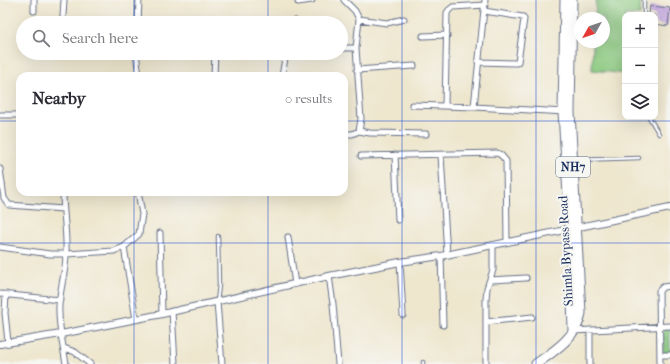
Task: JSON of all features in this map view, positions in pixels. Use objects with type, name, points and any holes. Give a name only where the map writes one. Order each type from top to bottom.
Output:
[{"type":"highway","name":"Shimla Bypass Road","points":[[571,0],[566,112],[574,228]]},
{"type":"highway","name":"Shimla Bypass Road","points":[[566,112],[573,160],[573,331]]},
{"type":"highway","points":[[536,364],[560,347],[573,331]]},
{"type":"street","points":[[34,0],[34,11]]},
{"type":"street","points":[[63,16],[64,0]]},
{"type":"street","points":[[139,16],[140,0]]},
{"type":"street","points":[[298,2],[312,0]]},
{"type":"street","points":[[344,0],[355,11],[360,19],[356,48],[361,120],[359,131]]},
{"type":"street","points":[[445,106],[447,15],[450,9],[455,7],[485,3],[474,106]]},
{"type":"street","points":[[478,62],[516,64],[518,62],[524,19],[523,17],[484,11]]},
{"type":"street","points":[[360,19],[387,23],[404,19]]},
{"type":"street","points":[[423,36],[447,35]]},
{"type":"street","points":[[348,48],[356,48]]},
{"type":"street","points":[[137,60],[138,72]]},
{"type":"street","points":[[214,72],[215,60]]},
{"type":"street","points":[[283,72],[285,60]]},
{"type":"street","points":[[357,70],[414,66]]},
{"type":"street","points":[[412,105],[474,106],[566,112]]},
{"type":"street","points":[[0,114],[16,114]]},
{"type":"street","points":[[348,134],[359,131],[370,133],[426,134]]},
{"type":"street","points":[[361,156],[496,153],[503,156],[506,161],[508,242]]},
{"type":"street","points":[[395,155],[398,220]]},
{"type":"street","points":[[441,155],[444,256],[443,325]]},
{"type":"street","points":[[0,170],[4,198],[9,205],[62,209]]},
{"type":"street","points":[[63,196],[62,209],[66,240],[66,254],[59,316],[66,364]]},
{"type":"street","points":[[0,247],[50,254],[114,251],[124,247],[139,234],[142,214],[139,196]]},
{"type":"street","points":[[0,344],[61,334],[162,314],[329,276],[400,262],[444,256],[670,208]]},
{"type":"street","points":[[160,233],[162,314]]},
{"type":"street","points":[[288,237],[295,284]]},
{"type":"street","points":[[486,364],[487,288],[491,280],[493,270],[493,245]]},
{"type":"street","points":[[124,247],[136,319]]},
{"type":"street","points":[[400,262],[403,315]]},
{"type":"street","points":[[329,276],[338,364]]},
{"type":"street","points":[[491,280],[526,278]]},
{"type":"street","points":[[660,364],[660,291],[663,287],[670,286]]},
{"type":"street","points":[[8,342],[3,294],[60,300]]},
{"type":"street","points":[[216,302],[222,364]]},
{"type":"street","points":[[172,311],[175,364]]},
{"type":"street","points":[[486,322],[532,317]]},
{"type":"street","points":[[573,331],[670,326]]},
{"type":"street","points":[[590,330],[590,364]]},
{"type":"street","points":[[64,348],[75,352],[90,364]]},
{"type":"street","points":[[660,355],[670,355]]},
{"type":"lane","points":[[644,0],[644,12]]},
{"type":"lane","points":[[651,120],[660,134]]},
{"type":"lane","points":[[573,160],[639,158]]},
{"type":"lane","points":[[216,302],[219,284],[218,236]]},
{"type":"green space","points":[[596,0],[641,0],[640,12],[622,12],[622,74],[592,70],[593,48],[610,48],[610,12],[595,12]]},
{"type":"green space","points":[[670,328],[670,353],[663,353],[663,329]]},
{"type":"building","points":[[650,6],[670,8],[668,26],[658,24],[658,12],[649,12]]}]
